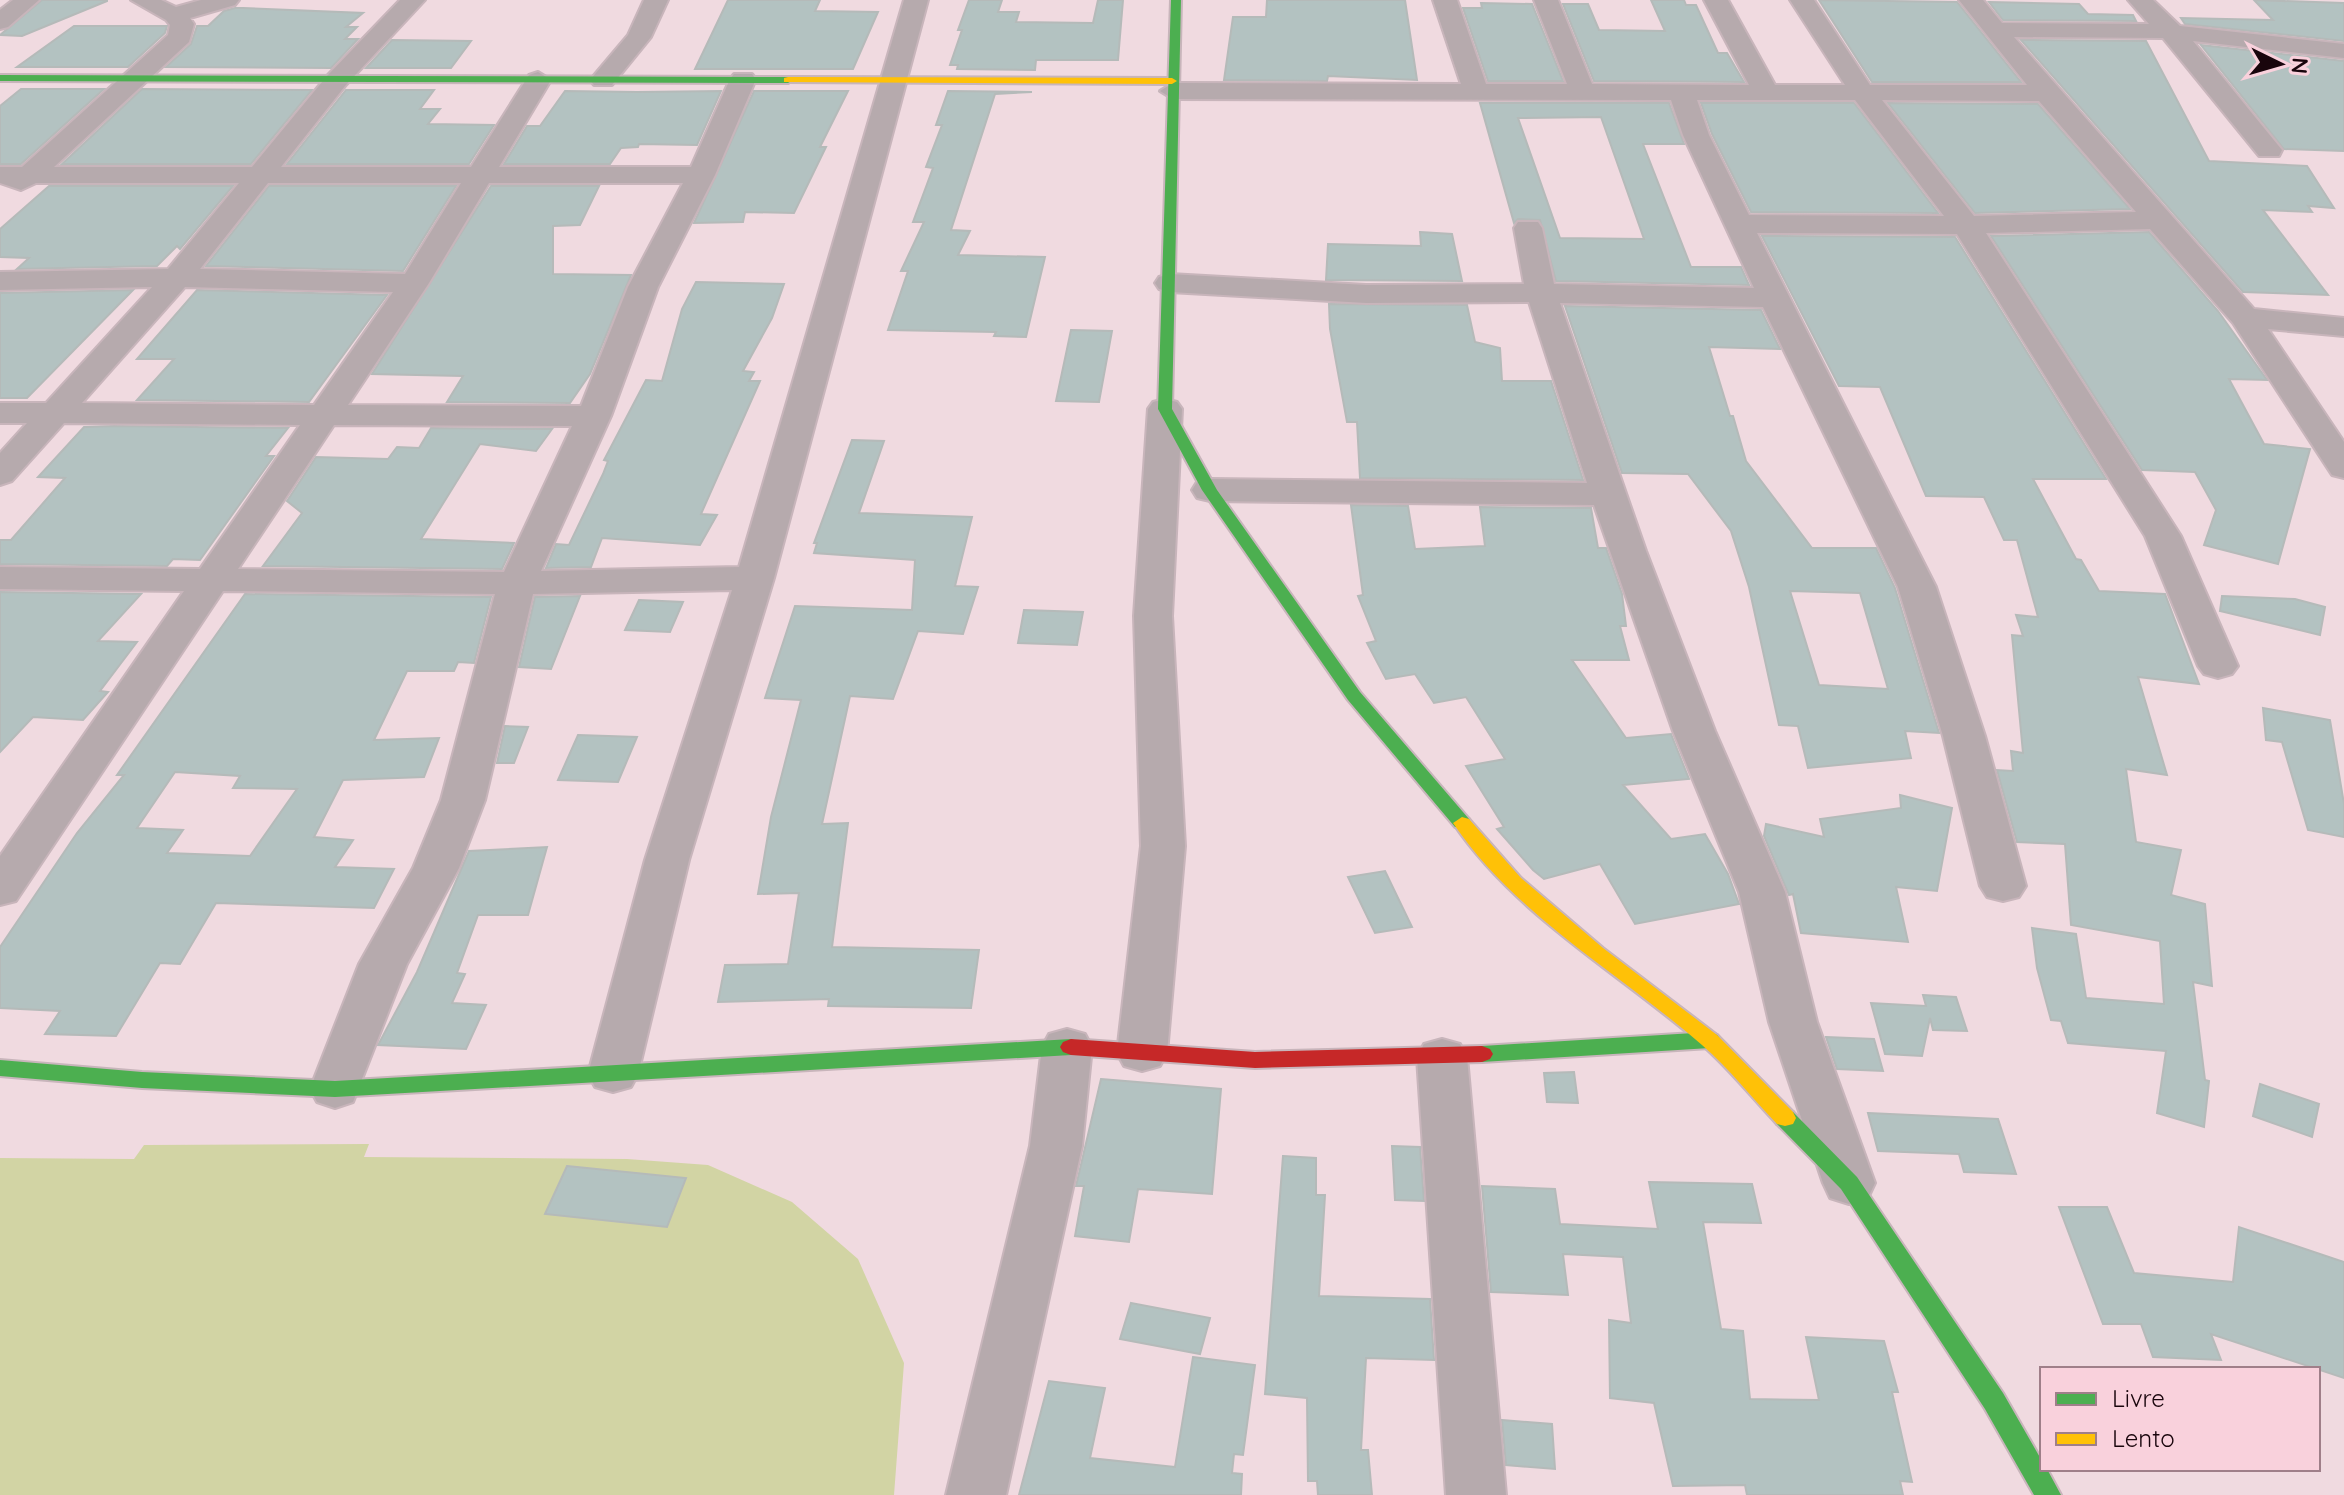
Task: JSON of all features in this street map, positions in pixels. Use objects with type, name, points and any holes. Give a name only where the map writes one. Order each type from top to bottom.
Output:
[{"type":"street","points":[[0,22],[27,0]]},
{"type":"street","points":[[0,202],[14,175],[135,80],[180,37],[182,24],[174,15],[143,0]]},
{"type":"street","points":[[174,15],[227,0]]},
{"type":"street","points":[[0,474],[177,278],[336,81],[413,0]]},
{"type":"street","points":[[603,80],[639,37],[656,0]]},
{"type":"street","points":[[613,1074],[667,860],[755,578],[891,80],[916,0]]},
{"type":"street","points":[[1142,1053],[1163,846],[1153,616],[1170,283],[1176,0]]},
{"type":"street","points":[[1445,0],[1476,91]]},
{"type":"street","points":[[1546,0],[1582,91]]},
{"type":"street","points":[[1716,0],[1765,90]]},
{"type":"street","points":[[1802,0],[1862,92],[1966,225],[2163,536],[2218,666]]},
{"type":"street","points":[[1971,0],[1999,30],[2046,93],[2245,318],[2344,468]]},
{"type":"street","points":[[2140,0],[2173,32],[2269,150]]},
{"type":"street","points":[[1999,30],[2173,32],[2344,51]]},
{"type":"street","points":[[0,78],[891,80],[1476,91],[2046,93]]},
{"type":"street","points":[[335,1089],[383,964],[436,868],[463,800],[517,583],[594,416],[643,287],[701,175],[743,79]]},
{"type":"street","points":[[0,890],[414,283],[538,80]]},
{"type":"street","points":[[1681,90],[1696,135],[1917,587],[1964,736],[2003,886]]},
{"type":"street","points":[[14,175],[701,175]]},
{"type":"street","points":[[1741,224],[1966,225],[2156,220]]},
{"type":"street","points":[[1528,228],[1541,293],[1608,494],[1694,731],[1762,892],[1793,1022],[1849,1183]]},
{"type":"street","points":[[0,281],[177,278],[414,283]]},
{"type":"street","points":[[1170,283],[1366,294],[1541,293],[1774,298]]},
{"type":"street","points":[[2245,318],[2344,327]]},
{"type":"street","points":[[1165,409],[1210,490],[1354,696],[1514,883],[1596,953],[1710,1040],[1849,1183],[1994,1401],[2048,1495]]},
{"type":"street","points":[[0,413],[594,416]]},
{"type":"street","points":[[1210,490],[1608,494]]},
{"type":"street","points":[[0,578],[517,583],[755,578]]},
{"type":"street","points":[[0,1068],[142,1080],[335,1089],[1067,1047],[1255,1060],[1442,1057],[1710,1040]]},
{"type":"street","points":[[976,1495],[1056,1146],[1067,1047]]},
{"type":"street","points":[[1442,1057],[1476,1495]]},
{"type":"green space","points":[[369,1144],[364,1157],[627,1159],[708,1165],[792,1202],[858,1259],[904,1363],[894,1495],[0,1495],[0,1158],[134,1159],[144,1145]]},
{"type":"building","points":[[42,0],[107,1],[22,36],[0,35]]},
{"type":"building","points":[[728,0],[820,0],[815,11],[878,12],[853,69],[695,69]]},
{"type":"building","points":[[969,0],[1002,0],[998,12],[1019,12],[1016,22],[1093,23],[1098,0],[1123,0],[1118,60],[1036,60],[1035,70],[957,69],[958,65],[950,65]]},
{"type":"building","points":[[1267,0],[1405,0],[1417,80],[1328,76],[1327,81],[1224,80],[1233,17],[1266,17]]},
{"type":"building","points":[[1651,0],[1684,0],[1686,5],[1696,5],[1718,53],[1727,53],[1744,82],[1594,81],[1563,4],[1588,4],[1599,30],[1665,31]]},
{"type":"building","points":[[1819,0],[1957,2],[2021,82],[1872,82]]},
{"type":"building","points":[[2254,0],[2344,3],[2344,41],[2185,24],[2181,18],[2273,20]]},
{"type":"building","points":[[1989,2],[2079,4],[2088,14],[2133,15],[2136,21],[2003,20]]},
{"type":"building","points":[[1481,3],[1532,4],[1563,81],[1488,81],[1463,8],[1482,8]]},
{"type":"building","points":[[235,8],[363,13],[346,27],[357,27],[345,39],[358,39],[331,68],[166,67],[191,44],[197,26],[208,26],[224,11]]},
{"type":"building","points":[[74,26],[167,26],[165,33],[128,67],[17,67]]},
{"type":"building","points":[[392,40],[471,41],[451,68],[366,68]]},
{"type":"building","points":[[2021,40],[2146,41],[2209,161],[2307,166],[2334,208],[2308,206],[2312,212],[2263,210],[2328,295],[2243,292]]},
{"type":"building","points":[[2201,45],[2344,61],[2344,151],[2284,149]]},
{"type":"building","points":[[21,89],[104,89],[21,164],[0,164],[0,106]]},
{"type":"building","points":[[142,89],[312,90],[251,164],[62,164]]},
{"type":"building","points":[[346,90],[434,90],[420,109],[440,109],[428,124],[494,125],[469,164],[287,164]]},
{"type":"building","points":[[565,91],[721,91],[697,145],[639,144],[638,147],[621,148],[610,164],[504,164],[527,126],[540,126]]},
{"type":"building","points":[[754,91],[848,91],[820,147],[826,147],[794,213],[745,212],[743,222],[694,223]]},
{"type":"building","points":[[948,91],[1032,92],[995,94],[951,230],[970,231],[958,255],[1045,257],[1026,337],[994,336],[996,332],[888,330],[908,271],[901,271],[924,222],[913,222],[933,168],[926,167],[942,125],[936,125]]},
{"type":"building","points":[[1480,103],[1669,103],[1684,144],[1643,144],[1691,267],[1741,267],[1749,285],[1556,281],[1540,220],[1518,219],[1514,223]],"holes":[[[1601,117],[1644,239],[1560,238],[1518,118]]]},
{"type":"building","points":[[1701,103],[1854,103],[1938,213],[1751,212],[1712,134]]},
{"type":"building","points":[[1888,103],[2038,104],[2130,209],[1975,213]]},
{"type":"building","points":[[49,186],[233,186],[180,249],[177,246],[157,266],[17,269],[29,258],[0,257],[0,229]]},
{"type":"building","points":[[269,186],[456,186],[403,271],[206,266]]},
{"type":"building","points":[[491,186],[599,186],[580,225],[553,226],[553,274],[631,275],[590,374],[570,403],[447,402],[463,376],[372,374]]},
{"type":"building","points":[[1420,232],[1452,234],[1462,281],[1326,280],[1328,244],[1421,246]]},
{"type":"building","points":[[2149,232],[2218,311],[2267,380],[2229,379],[2264,444],[2310,449],[2278,564],[2204,545],[2216,510],[2195,472],[2142,470],[1991,236]]},
{"type":"building","points":[[1762,236],[1955,237],[2106,479],[2033,479],[2076,559],[2081,560],[2099,591],[2165,594],[2199,684],[2138,677],[2167,775],[2126,769],[2136,842],[2181,850],[2171,895],[2205,904],[2212,986],[2193,982],[2205,1080],[2209,1081],[2204,1127],[2157,1113],[2166,1051],[2068,1043],[2061,1021],[2051,1020],[2037,968],[2032,928],[2076,934],[2086,998],[2164,1004],[2160,941],[2071,925],[2065,844],[2017,842],[1997,770],[2013,771],[2011,751],[2023,753],[2012,635],[2023,636],[2016,615],[2038,617],[2017,540],[2004,540],[1984,497],[1926,496],[1880,387],[1839,386]]},
{"type":"building","points":[[696,282],[784,284],[772,318],[743,371],[754,372],[749,381],[760,381],[701,514],[717,515],[700,545],[602,538],[591,567],[546,568],[556,544],[569,545],[603,474],[608,461],[604,460],[646,380],[662,381],[682,309]]},
{"type":"building","points":[[133,290],[27,398],[0,398],[0,293]]},
{"type":"building","points":[[197,290],[387,295],[309,402],[137,400],[174,359],[137,359]]},
{"type":"building","points":[[1329,304],[1467,305],[1475,342],[1500,348],[1502,381],[1551,381],[1583,480],[1360,478],[1357,422],[1347,422],[1330,329]]},
{"type":"building","points":[[1565,306],[1761,310],[1780,349],[1709,347],[1746,461],[1812,548],[1876,548],[1895,588],[1939,733],[1905,731],[1911,758],[1808,768],[1798,726],[1779,725],[1749,587],[1731,531],[1688,474],[1622,473]],"holes":[[[1790,591],[1860,593],[1888,689],[1819,685]]]},
{"type":"building","points":[[1071,330],[1112,331],[1099,402],[1056,401]]},
{"type":"building","points":[[84,427],[288,428],[266,456],[274,456],[200,560],[173,559],[167,566],[0,564],[0,540],[11,540],[65,478],[38,477]]},
{"type":"building","points":[[431,428],[552,429],[536,451],[480,444],[421,539],[514,543],[502,569],[263,566],[302,513],[287,501],[316,457],[388,459],[397,447],[419,448]]},
{"type":"building","points":[[852,440],[884,441],[859,513],[972,517],[955,586],[978,587],[963,634],[918,631],[893,699],[850,696],[822,824],[848,823],[832,947],[979,950],[971,1008],[828,1006],[829,999],[718,1002],[725,965],[788,964],[799,893],[758,894],[771,817],[801,700],[765,698],[795,606],[912,610],[915,560],[814,553],[817,543],[814,543]]},
{"type":"building","points":[[1351,505],[1408,506],[1415,549],[1485,546],[1480,507],[1591,508],[1598,548],[1606,548],[1622,594],[1626,626],[1620,626],[1629,660],[1572,660],[1626,738],[1671,734],[1689,779],[1623,785],[1671,839],[1705,834],[1728,874],[1739,904],[1635,924],[1600,864],[1544,879],[1533,870],[1497,829],[1504,827],[1466,766],[1505,759],[1466,697],[1434,703],[1415,674],[1386,679],[1367,643],[1376,641],[1358,596],[1363,595]]},
{"type":"building","points":[[0,592],[141,594],[98,641],[137,642],[100,691],[108,692],[83,720],[33,717],[0,752]]},
{"type":"building","points":[[245,594],[491,597],[474,663],[458,662],[454,671],[407,671],[374,740],[439,738],[424,777],[343,780],[314,837],[353,840],[335,867],[394,869],[374,908],[216,903],[180,964],[160,963],[116,1036],[45,1034],[60,1011],[0,1008],[0,947],[77,833],[124,775],[117,775]],"holes":[[[175,772],[240,776],[233,788],[297,789],[250,856],[167,853],[183,830],[137,828]]]},
{"type":"building","points":[[580,596],[551,669],[519,667],[535,597]]},
{"type":"building","points":[[2222,596],[2295,599],[2325,607],[2320,635],[2220,611]]},
{"type":"building","points":[[639,600],[683,602],[670,632],[625,630]]},
{"type":"building","points":[[1024,610],[1083,612],[1077,645],[1018,643]]},
{"type":"building","points":[[2263,708],[2330,720],[2344,804],[2344,837],[2308,830],[2282,742],[2266,740]]},
{"type":"building","points":[[505,726],[528,727],[514,763],[497,763]]},
{"type":"building","points":[[578,735],[637,737],[618,782],[558,780]]},
{"type":"building","points":[[1900,795],[1952,808],[1937,891],[1896,887],[1908,942],[1801,933],[1793,894],[1789,895],[1764,836],[1766,824],[1824,837],[1820,819],[1901,808]]},
{"type":"building","points":[[547,847],[528,915],[478,915],[457,973],[465,974],[452,1003],[486,1005],[466,1049],[378,1045],[417,972],[469,851]]},
{"type":"building","points":[[1385,871],[1412,927],[1375,933],[1348,877]]},
{"type":"building","points":[[1923,995],[1956,997],[1967,1031],[1933,1030],[1930,1018],[1922,1056],[1885,1054],[1871,1003],[1926,1006]]},
{"type":"building","points":[[1826,1037],[1874,1039],[1883,1071],[1837,1069]]},
{"type":"building","points":[[1574,1072],[1578,1103],[1547,1102],[1544,1073]]},
{"type":"building","points":[[1101,1079],[1221,1089],[1212,1194],[1138,1189],[1129,1242],[1075,1236],[1084,1186],[1076,1186]]},
{"type":"building","points":[[2260,1084],[2319,1104],[2312,1137],[2253,1116]]},
{"type":"building","points":[[1868,1113],[1998,1119],[2016,1174],[1964,1172],[1959,1154],[1878,1151]]},
{"type":"building","points":[[1392,1146],[1420,1147],[1424,1201],[1395,1200]]},
{"type":"building","points":[[1283,1156],[1316,1158],[1316,1195],[1325,1195],[1319,1296],[1430,1299],[1434,1360],[1366,1358],[1361,1450],[1368,1450],[1372,1495],[1318,1495],[1317,1481],[1308,1481],[1307,1398],[1265,1394]]},
{"type":"building","points":[[567,1166],[686,1178],[667,1227],[545,1214]]},
{"type":"building","points":[[1649,1182],[1752,1184],[1761,1223],[1703,1222],[1721,1329],[1743,1331],[1750,1399],[1819,1400],[1806,1337],[1884,1341],[1898,1392],[1892,1392],[1912,1482],[1900,1481],[1903,1495],[1747,1495],[1745,1485],[1673,1486],[1654,1403],[1610,1398],[1609,1320],[1631,1323],[1623,1257],[1563,1254],[1568,1295],[1491,1292],[1482,1186],[1555,1189],[1560,1224],[1658,1229]]},
{"type":"building","points":[[2059,1207],[2107,1207],[2134,1273],[2233,1282],[2239,1227],[2344,1262],[2344,1378],[2320,1370],[2320,1367],[2311,1367],[2211,1334],[2221,1360],[2153,1357],[2141,1324],[2103,1324]]},
{"type":"building","points":[[1131,1303],[1210,1318],[1200,1354],[1120,1339]]},
{"type":"building","points":[[1193,1357],[1255,1365],[1243,1455],[1234,1454],[1232,1473],[1242,1474],[1241,1495],[1019,1495],[1049,1381],[1105,1388],[1090,1458],[1175,1467]]},
{"type":"building","points":[[1502,1420],[1552,1424],[1555,1469],[1506,1465]]},
{"type":"traffic: fast","points":[[1176,0],[1165,409],[1210,490],[1354,696],[1462,823]]},
{"type":"traffic: fast","points":[[0,78],[788,80]]},
{"type":"traffic: fast","points":[[1482,1054],[1710,1040]]},
{"type":"traffic: fast","points":[[0,1068],[142,1080],[335,1089],[1071,1047]]},
{"type":"traffic: fast","points":[[1785,1118],[1849,1183],[1994,1401],[2048,1495]]},
{"type":"traffic: slow","points":[[788,80],[1172,81]]},
{"type":"traffic: slow","points":[[1462,823],[1514,883],[1596,953],[1710,1040],[1785,1118]]},
{"type":"traffic: jam","points":[[1071,1047],[1255,1060],[1482,1054]]}]
